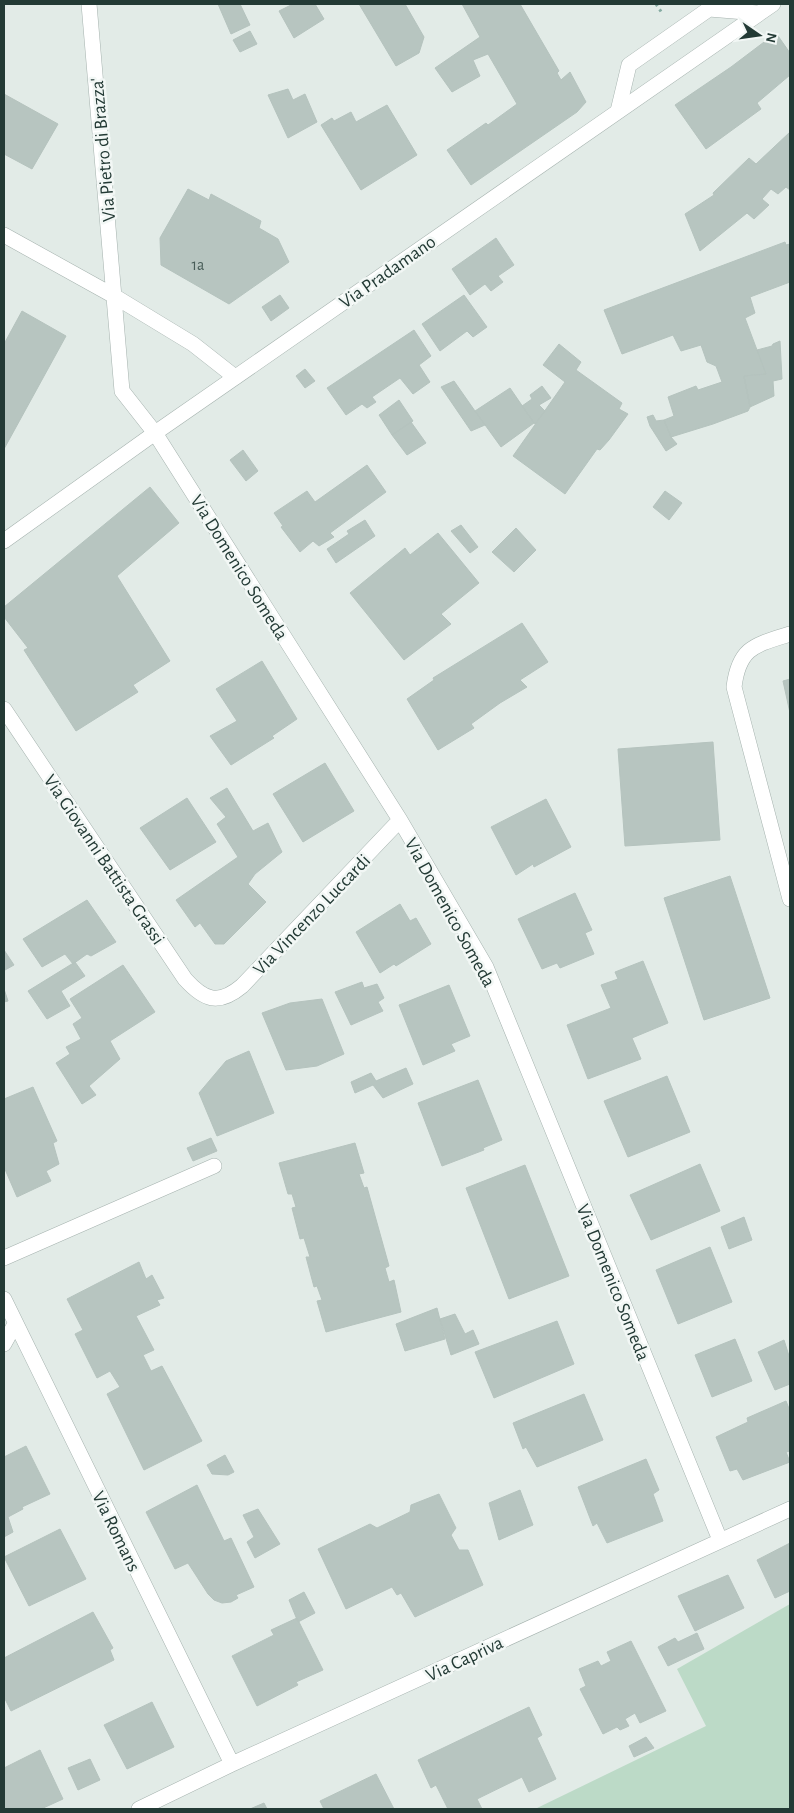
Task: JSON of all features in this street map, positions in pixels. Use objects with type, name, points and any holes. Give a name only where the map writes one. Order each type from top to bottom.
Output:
[{"type":"street","name":"Via Pietro di Brazza'","points":[[90,4],[122,391],[155,433]]},
{"type":"street","name":"Via Pradamano","points":[[4,541],[235,377],[773,4]]},
{"type":"street","points":[[618,111],[629,65],[675,32],[710,9],[758,13]]},
{"type":"street","points":[[4,235],[114,296],[193,344],[235,377]]},
{"type":"street","name":"Via Domenico Someda","points":[[155,433],[400,820],[486,967],[720,1540]]},
{"type":"street","points":[[790,634],[767,641],[746,653],[739,661],[734,687],[790,899]]},
{"type":"street","name":"Via Giovanni Battista Grassi","points":[[4,709],[185,980],[203,996],[215,998]]},
{"type":"street","name":"Via Vincenzo Luccardi","points":[[215,998],[226,996],[242,986],[400,820]]},
{"type":"street","points":[[4,1258],[214,1166]]},
{"type":"street","name":"Via Romans","points":[[4,1298],[15,1324],[232,1764]]},
{"type":"street","points":[[4,1344],[15,1324]]},
{"type":"street","name":"Via Capriva","points":[[139,1809],[232,1764],[790,1509]]},
{"type":"green space","points":[[790,1604],[790,1809],[535,1809],[706,1726],[677,1669]]},
{"type":"building","points":[[218,4],[240,4],[250,25],[231,34]]},
{"type":"building","points":[[293,4],[315,4],[324,19],[294,38],[279,11]]},
{"type":"building","points":[[359,4],[405,4],[424,37],[419,53],[396,66]]},
{"type":"building","points":[[462,4],[520,4],[559,71],[557,73],[561,80],[570,72],[586,102],[577,112],[471,185],[447,150],[486,123],[488,125],[517,104],[488,54],[473,60],[480,76],[452,92],[435,68],[480,37]]},
{"type":"building","points":[[250,31],[257,44],[240,52],[233,40]]},
{"type":"building","points":[[776,33],[790,53],[790,75],[757,103],[761,109],[706,149],[675,105],[731,67]]},
{"type":"building","points":[[288,89],[293,100],[305,94],[317,122],[288,138],[268,95]]},
{"type":"building","points":[[4,94],[58,124],[32,169],[4,154]]},
{"type":"building","points":[[387,105],[417,155],[361,190],[321,125],[332,118],[334,121],[351,112],[356,122]]},
{"type":"building","points":[[790,132],[790,190],[786,187],[778,194],[771,189],[762,199],[769,205],[754,219],[747,213],[700,251],[685,214],[714,195],[713,193],[749,158],[756,164]]},
{"type":"building","points":[[188,189],[209,200],[211,194],[261,221],[259,228],[278,239],[289,262],[229,304],[161,265],[160,238]]},
{"type":"building","points":[[496,238],[514,265],[498,276],[503,282],[491,291],[485,284],[470,295],[452,269]]},
{"type":"building","points":[[785,242],[786,245],[790,244],[790,282],[750,297],[755,313],[745,318],[766,374],[744,376],[750,407],[748,411],[671,437],[664,420],[674,416],[668,397],[696,386],[698,390],[722,382],[716,366],[707,362],[701,345],[681,351],[673,335],[622,354],[604,310]]},
{"type":"building","points":[[280,295],[289,308],[271,321],[262,307]]},
{"type":"building","points":[[464,295],[487,327],[473,337],[467,331],[440,351],[422,324]]},
{"type":"building","points":[[22,311],[66,336],[4,449],[4,344]]},
{"type":"building","points":[[414,330],[431,356],[419,365],[430,382],[413,394],[400,378],[372,397],[376,402],[367,408],[362,404],[346,415],[327,388]]},
{"type":"building","points":[[780,341],[782,379],[773,381],[774,396],[750,407],[744,376],[766,374],[757,350],[772,346]]},
{"type":"building","points":[[559,344],[581,362],[576,370],[622,403],[619,409],[628,414],[609,440],[600,450],[597,449],[565,494],[513,456],[565,382],[543,365]]},
{"type":"building","points":[[305,369],[315,381],[305,388],[296,376]]},
{"type":"building","points":[[454,381],[485,425],[471,431],[441,387]]},
{"type":"building","points":[[542,386],[551,398],[539,405],[545,411],[535,424],[522,406],[532,399],[530,395]]},
{"type":"building","points":[[510,388],[534,423],[501,447],[475,411]]},
{"type":"building","points":[[399,400],[413,421],[392,435],[379,415]]},
{"type":"building","points":[[653,415],[656,421],[664,420],[671,437],[677,444],[666,451],[650,426],[647,417]]},
{"type":"building","points":[[411,422],[426,443],[407,455],[392,435]]},
{"type":"building","points":[[243,450],[258,471],[246,481],[230,460]]},
{"type":"building","points":[[367,465],[386,492],[330,533],[334,537],[319,546],[313,541],[300,552],[281,527],[283,526],[274,513],[307,491],[315,502]]},
{"type":"building","points":[[150,487],[179,523],[117,576],[170,661],[133,685],[138,692],[76,731],[24,650],[28,648],[4,617],[4,607]]},
{"type":"building","points":[[665,491],[682,503],[669,520],[653,507]]},
{"type":"building","points":[[365,520],[375,536],[336,563],[327,549],[349,534],[347,531]]},
{"type":"building","points":[[461,525],[478,547],[470,553],[451,531]]},
{"type":"building","points":[[516,528],[536,550],[514,572],[492,552]]},
{"type":"building","points":[[438,533],[479,583],[441,614],[451,624],[404,660],[350,593],[405,548],[410,555]]},
{"type":"building","points":[[522,623],[548,662],[520,680],[527,687],[500,703],[471,724],[474,728],[438,750],[407,699],[434,680],[433,678]]},
{"type":"building","points":[[262,661],[297,719],[272,736],[274,738],[231,765],[210,736],[237,721],[216,689]]},
{"type":"building","points":[[790,679],[790,713],[783,681]]},
{"type":"building","points":[[713,742],[720,840],[625,846],[618,749]]},
{"type":"building","points":[[325,763],[354,811],[303,842],[273,794]]},
{"type":"building","points":[[227,788],[253,831],[268,823],[282,852],[255,874],[248,884],[266,902],[224,944],[215,944],[200,923],[195,927],[176,900],[238,857],[217,824],[226,817],[210,798]]},
{"type":"building","points":[[187,798],[216,842],[170,870],[140,828]]},
{"type":"building","points":[[546,799],[571,847],[534,867],[533,864],[516,875],[491,827]]},
{"type":"building","points":[[730,876],[770,998],[704,1020],[664,898]]},
{"type":"building","points":[[575,893],[592,930],[585,933],[594,954],[560,968],[557,963],[542,969],[518,919]]},
{"type":"building","points":[[87,900],[116,942],[91,956],[87,954],[73,964],[65,954],[42,967],[23,939]]},
{"type":"building","points":[[400,904],[410,921],[416,918],[431,944],[396,966],[394,964],[380,973],[356,932]]},
{"type":"building","points":[[4,950],[14,965],[5,970],[4,968]]},
{"type":"building","points":[[643,961],[668,1023],[632,1038],[641,1059],[588,1079],[567,1025],[611,1008],[601,985],[618,979],[615,972]]},
{"type":"building","points":[[75,962],[85,976],[61,991],[70,1006],[47,1019],[28,991]]},
{"type":"building","points":[[123,965],[155,1012],[110,1041],[120,1059],[89,1086],[96,1095],[82,1104],[56,1063],[70,1054],[66,1047],[81,1039],[73,1024],[82,1018],[70,999]]},
{"type":"building","points":[[362,982],[364,988],[377,984],[384,998],[378,1002],[383,1011],[351,1025],[335,992]]},
{"type":"building","points":[[449,985],[470,1036],[451,1044],[455,1051],[423,1065],[399,1005]]},
{"type":"building","points":[[4,989],[8,1001],[4,1002]]},
{"type":"building","points":[[322,999],[344,1054],[317,1066],[286,1070],[262,1013],[290,1003]]},
{"type":"building","points":[[249,1051],[274,1113],[217,1136],[199,1093],[226,1061]]},
{"type":"building","points":[[406,1068],[413,1084],[383,1098],[373,1085],[355,1093],[351,1082],[371,1073],[376,1081]]},
{"type":"building","points":[[667,1076],[690,1132],[628,1157],[604,1101]]},
{"type":"building","points":[[478,1080],[502,1140],[483,1148],[484,1150],[442,1166],[418,1103]]},
{"type":"building","points":[[33,1087],[57,1141],[53,1143],[59,1164],[46,1171],[51,1181],[17,1197],[4,1167],[4,1099]]},
{"type":"building","points":[[211,1138],[217,1151],[193,1161],[187,1148]]},
{"type":"building","points":[[355,1143],[364,1173],[359,1174],[364,1188],[367,1187],[389,1266],[385,1268],[389,1282],[394,1280],[401,1312],[326,1332],[317,1301],[322,1300],[317,1286],[314,1287],[306,1257],[310,1257],[304,1238],[300,1239],[292,1208],[296,1207],[292,1194],[288,1194],[279,1163]]},
{"type":"building","points":[[700,1164],[720,1211],[651,1240],[630,1195]]},
{"type":"building","points":[[525,1165],[569,1276],[509,1299],[466,1188]]},
{"type":"building","points":[[744,1217],[752,1240],[729,1249],[721,1227]]},
{"type":"building","points":[[710,1247],[732,1302],[678,1324],[656,1270]]},
{"type":"building","points":[[139,1262],[146,1279],[152,1275],[164,1298],[157,1300],[160,1305],[136,1316],[154,1350],[143,1355],[151,1371],[162,1366],[202,1441],[144,1470],[107,1394],[120,1387],[110,1371],[97,1378],[75,1334],[83,1330],[67,1299]]},
{"type":"building","points":[[437,1308],[445,1339],[405,1351],[396,1324]]},
{"type":"building","points":[[455,1314],[465,1334],[473,1330],[479,1344],[451,1355],[440,1319]]},
{"type":"building","points":[[557,1321],[574,1364],[494,1398],[475,1352]]},
{"type":"building","points":[[735,1339],[752,1381],[712,1397],[695,1355]]},
{"type":"building","points":[[784,1340],[790,1359],[790,1384],[775,1390],[758,1352]]},
{"type":"building","points":[[584,1394],[603,1440],[537,1467],[526,1447],[523,1449],[513,1423]]},
{"type":"building","points":[[786,1401],[790,1411],[790,1451],[786,1452],[790,1462],[743,1480],[737,1469],[730,1471],[716,1437],[748,1422],[747,1418]]},
{"type":"building","points":[[26,1446],[50,1494],[22,1507],[23,1509],[8,1517],[13,1532],[4,1537],[4,1457]]},
{"type":"building","points":[[225,1455],[234,1472],[228,1475],[212,1474],[207,1465]]},
{"type":"building","points":[[646,1459],[659,1490],[653,1494],[663,1521],[607,1543],[597,1523],[593,1526],[578,1487]]},
{"type":"building","points":[[197,1485],[224,1541],[231,1538],[254,1587],[236,1595],[238,1598],[231,1602],[222,1603],[214,1600],[188,1563],[175,1569],[146,1512]]},
{"type":"building","points":[[520,1490],[533,1525],[499,1540],[489,1503]]},
{"type":"building","points":[[439,1494],[456,1528],[451,1535],[459,1550],[468,1550],[483,1585],[415,1617],[401,1593],[397,1595],[392,1587],[346,1609],[318,1549],[370,1524],[377,1528],[410,1512],[411,1505]]},
{"type":"building","points":[[258,1509],[280,1544],[255,1558],[247,1542],[254,1537],[243,1515]]},
{"type":"building","points":[[60,1529],[86,1579],[29,1606],[4,1557]]},
{"type":"building","points":[[790,1543],[790,1591],[775,1598],[757,1560]]},
{"type":"building","points":[[728,1575],[744,1608],[695,1631],[678,1596]]},
{"type":"building","points":[[304,1592],[315,1613],[298,1622],[289,1600]]},
{"type":"building","points":[[93,1612],[113,1648],[110,1650],[114,1660],[11,1711],[4,1697],[4,1658]]},
{"type":"building","points":[[297,1618],[323,1670],[296,1682],[298,1685],[257,1706],[232,1656],[274,1635],[271,1630]]},
{"type":"building","points":[[697,1633],[704,1649],[668,1666],[658,1647],[675,1638],[678,1642]]},
{"type":"building","points":[[631,1641],[666,1711],[640,1723],[635,1713],[625,1719],[629,1726],[620,1730],[617,1727],[603,1734],[580,1689],[586,1686],[579,1669],[598,1661],[601,1666],[611,1661],[607,1652]]},
{"type":"building","points":[[152,1702],[174,1747],[127,1769],[104,1725]]},
{"type":"building","points":[[529,1707],[542,1735],[537,1738],[556,1779],[529,1792],[522,1777],[477,1799],[482,1809],[448,1809],[436,1785],[431,1788],[418,1760]]},
{"type":"building","points":[[646,1737],[654,1748],[634,1757],[629,1746]]},
{"type":"building","points":[[40,1750],[63,1799],[41,1809],[4,1809],[4,1768]]},
{"type":"building","points":[[90,1759],[100,1780],[78,1790],[68,1768]]},
{"type":"building","points":[[376,1774],[394,1809],[324,1809],[320,1801]]},
{"type":"building","points":[[264,1803],[267,1809],[250,1809]]}]
